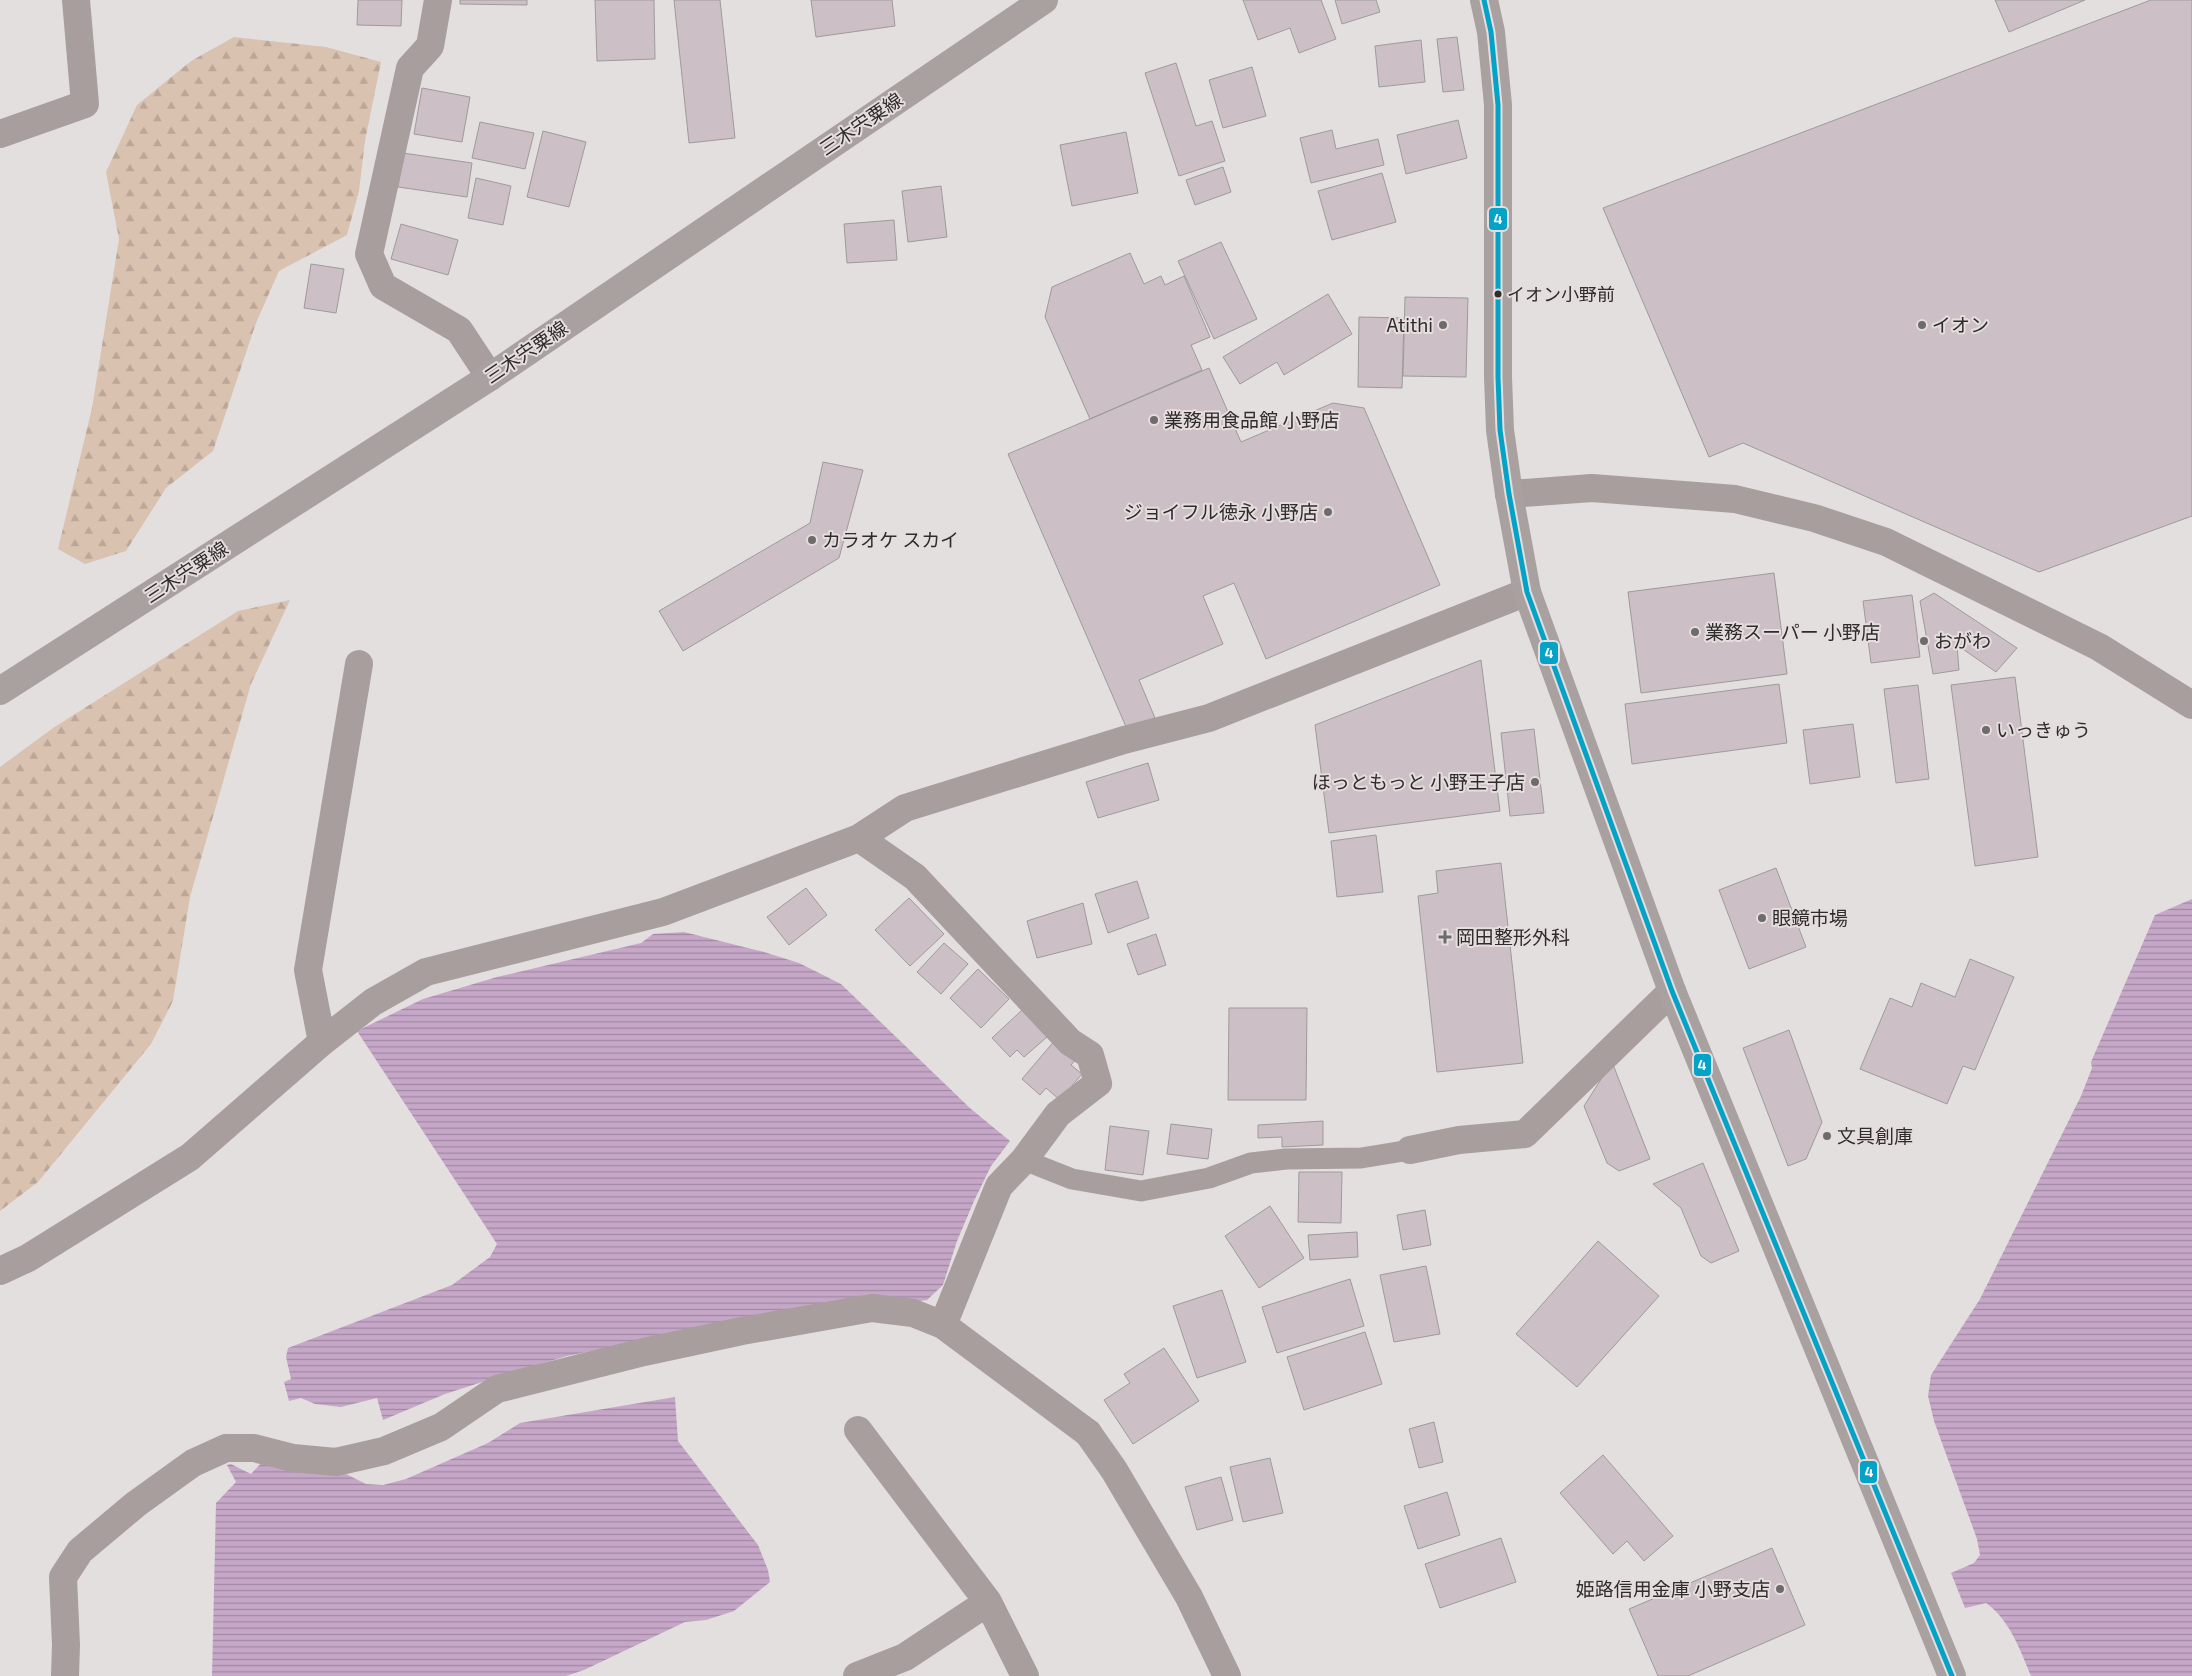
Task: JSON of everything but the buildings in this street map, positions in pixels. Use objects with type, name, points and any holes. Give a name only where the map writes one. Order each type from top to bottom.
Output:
[{"type":"main road","points":[[1484,0],[1491,32],[1498,105],[1498,377],[1500,430],[1509,494],[1527,592],[1672,991],[1952,1676]]},
{"type":"main road","name":"三木宍粟線","points":[[0,691],[490,377],[1032,3]]},
{"type":"street","points":[[0,134],[84,104],[76,0]]},
{"type":"street","points":[[438,0],[430,46],[410,68],[369,254],[383,286],[459,330],[490,377]]},
{"type":"street","points":[[1509,494],[1592,488],[1734,499],[1814,518],[1895,546],[2098,647],[2192,705]]},
{"type":"street","points":[[0,1271],[28,1258],[190,1157],[322,1042],[372,1002],[426,972],[663,912],[859,838],[905,808],[1124,740],[1209,718],[1527,592]]},
{"type":"street","points":[[322,1042],[308,970],[359,664]]},
{"type":"street","points":[[859,838],[916,877],[1070,1042],[1090,1055],[1098,1083],[1058,1114],[1024,1160],[999,1186],[943,1326]]},
{"type":"street","points":[[1410,1150],[1460,1140],[1525,1134],[1672,991]]},
{"type":"street","points":[[65,1676],[66,1645],[63,1577],[80,1551],[136,1504],[193,1463],[226,1448],[254,1448],[293,1458],[336,1462],[384,1451],[441,1426],[497,1389],[644,1352],[742,1331],[872,1308],[913,1313],[943,1326],[1088,1433],[1114,1470],[1189,1597],[1227,1676]]},
{"type":"street","points":[[858,1430],[988,1602],[1025,1676]]},
{"type":"street","points":[[857,1676],[905,1657],[988,1602]]},
{"type":"lane","points":[[1024,1160],[1072,1178],[1141,1191],[1210,1178],[1251,1163],[1286,1159],[1361,1158],[1410,1150]]},
{"type":"green space","points":[[234,37],[326,47],[381,62],[365,141],[359,191],[347,235],[279,271],[256,323],[213,451],[166,488],[126,551],[85,564],[58,549],[92,408],[119,239],[106,172],[137,105],[191,61]]},
{"type":"green space","points":[[290,600],[251,684],[190,897],[173,1001],[151,1044],[38,1182],[0,1211],[0,767],[53,728],[238,611]]},
{"type":"shaded area","points":[[2192,899],[2192,1676],[2031,1676],[2013,1636],[2002,1618],[1986,1603],[1965,1608],[1951,1573],[1974,1563],[1980,1555],[1977,1539],[1934,1421],[1928,1396],[1931,1375],[1980,1299],[2081,1096],[2092,1068],[2091,1062],[2155,915]]},
{"type":"shaded area","points":[[684,932],[764,952],[799,963],[841,984],[971,1109],[1010,1141],[991,1166],[974,1201],[957,1241],[943,1285],[927,1300],[672,1335],[567,1356],[445,1394],[383,1420],[377,1398],[341,1407],[315,1404],[301,1398],[289,1401],[284,1382],[291,1379],[286,1357],[288,1348],[452,1285],[490,1257],[497,1244],[357,1031],[423,999],[497,977],[641,943],[653,934]]},
{"type":"shaded area","points":[[675,1397],[678,1441],[758,1545],[768,1570],[770,1582],[734,1611],[706,1620],[685,1622],[584,1670],[566,1676],[212,1676],[216,1503],[236,1482],[227,1465],[231,1464],[251,1474],[263,1461],[334,1468],[366,1484],[383,1485],[406,1479],[488,1443],[520,1423]]},
{"type":"transit line","name":"4","points":[[1484,0],[1491,32],[1498,105],[1498,377],[1500,430],[1509,494],[1527,592],[1672,991],[1952,1676]]},
{"type":"place","name":"イオン小野前","points":[[1498,294]]},
{"type":"place","name":"Atithi","points":[[1443,325]]},
{"type":"place","name":"イオン","points":[[1922,325]]},
{"type":"place","name":"業務用食品館 小野店","points":[[1154,420]]},
{"type":"place","name":"ジョイフル徳永 小野店","points":[[1328,512]]},
{"type":"place","name":"カラオケ スカイ","points":[[812,540]]},
{"type":"place","name":"業務スーパー 小野店","points":[[1695,632]]},
{"type":"place","name":"おがわ","points":[[1924,641]]},
{"type":"place","name":"いっきゅう","points":[[1986,730]]},
{"type":"place","name":"ほっともっと 小野王子店","points":[[1535,782]]},
{"type":"place","name":"眼鏡市場","points":[[1762,918]]},
{"type":"place","name":"岡田整形外科","points":[[1445,937]]},
{"type":"place","name":"文具創庫","points":[[1827,1136]]},
{"type":"place","name":"姫路信用金庫 小野支店","points":[[1780,1589]]}]
